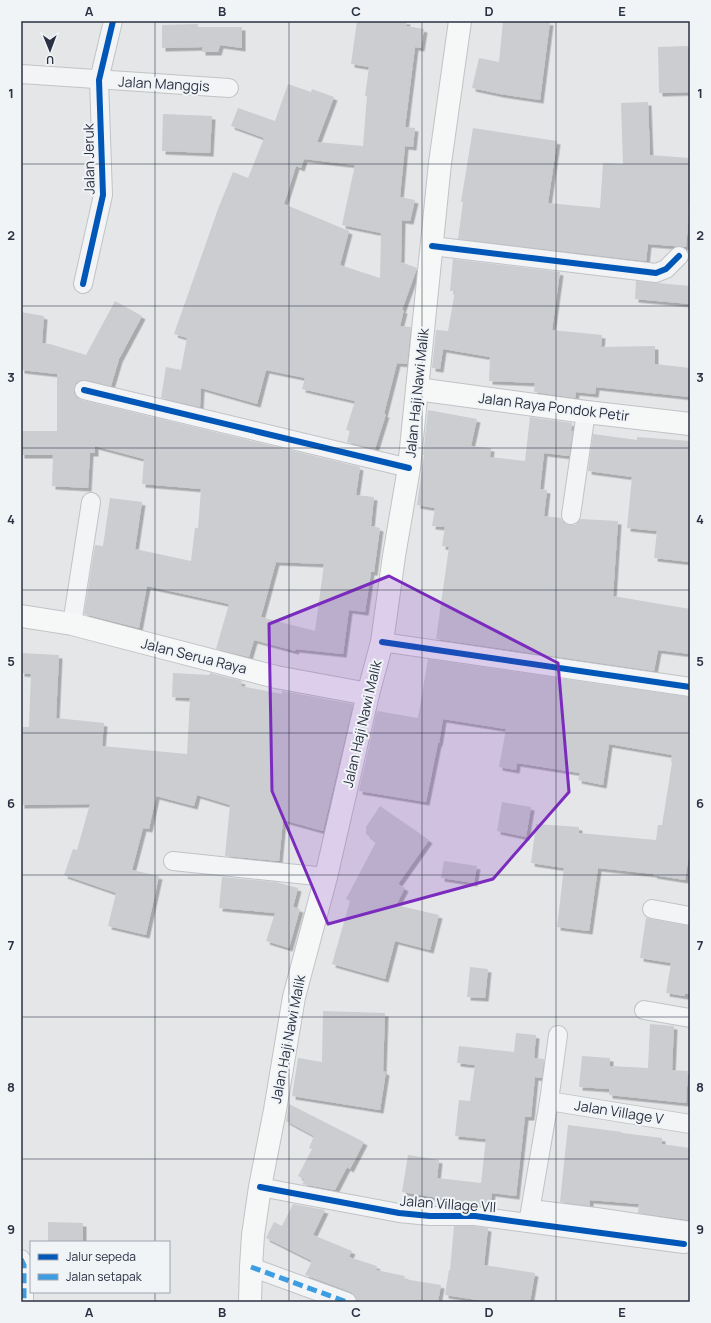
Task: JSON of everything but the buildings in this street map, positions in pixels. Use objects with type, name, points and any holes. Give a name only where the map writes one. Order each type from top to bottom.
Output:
[{"type":"main road","name":"Jalan Haji Nawi Malik","points":[[250,1302],[253,1235],[260,1187],[294,996],[326,877],[368,694],[382,642],[394,556],[409,468],[440,163],[460,21]]},
{"type":"main road","name":"Jalan Raya Pondok Petir","points":[[417,389],[586,412],[690,424]]},
{"type":"main road","name":"Jalan Serua Raya","points":[[21,616],[72,624],[276,677],[368,694]]},
{"type":"street","name":"Jalan Jeruk","points":[[82,284],[103,195],[99,80],[113,21]]},
{"type":"street","name":"Jalan Manggis","points":[[21,74],[229,88]]},
{"type":"street","points":[[432,246],[656,273],[666,269],[679,256]]},
{"type":"street","points":[[84,390],[409,468]]},
{"type":"street","points":[[572,515],[586,412]]},
{"type":"street","points":[[72,624],[91,502]]},
{"type":"street","points":[[382,642],[690,687]]},
{"type":"street","points":[[173,861],[326,877]]},
{"type":"street","points":[[652,909],[690,916]]},
{"type":"street","points":[[644,1010],[690,1018]]},
{"type":"street","points":[[530,1216],[558,1035]]},
{"type":"street","name":"Jalan Village V","points":[[549,1101],[690,1124]]},
{"type":"street","name":"Jalan Village VII","points":[[260,1187],[400,1213],[430,1216],[596,1217],[687,1237]]},
{"type":"street","points":[[21,1259],[24,1265],[24,1302]]},
{"type":"street","points":[[251,1267],[347,1302]]},
{"type":"highlighted area","points":[[389,576],[558,663],[569,792],[493,879],[328,924],[272,791],[269,624]]},
{"type":"marked path","points":[[21,1259],[24,1265],[24,1302]]},
{"type":"marked path","points":[[251,1267],[347,1302]]},
{"type":"cycle path","points":[[83,284],[103,195],[99,80],[113,21]]},
{"type":"cycle path","points":[[432,246],[656,273],[666,269],[679,256]]},
{"type":"cycle path","points":[[84,390],[409,468]]},
{"type":"cycle path","points":[[382,642],[690,687]]},
{"type":"cycle path","points":[[260,1187],[399,1213],[430,1216],[475,1216],[684,1244]]}]
